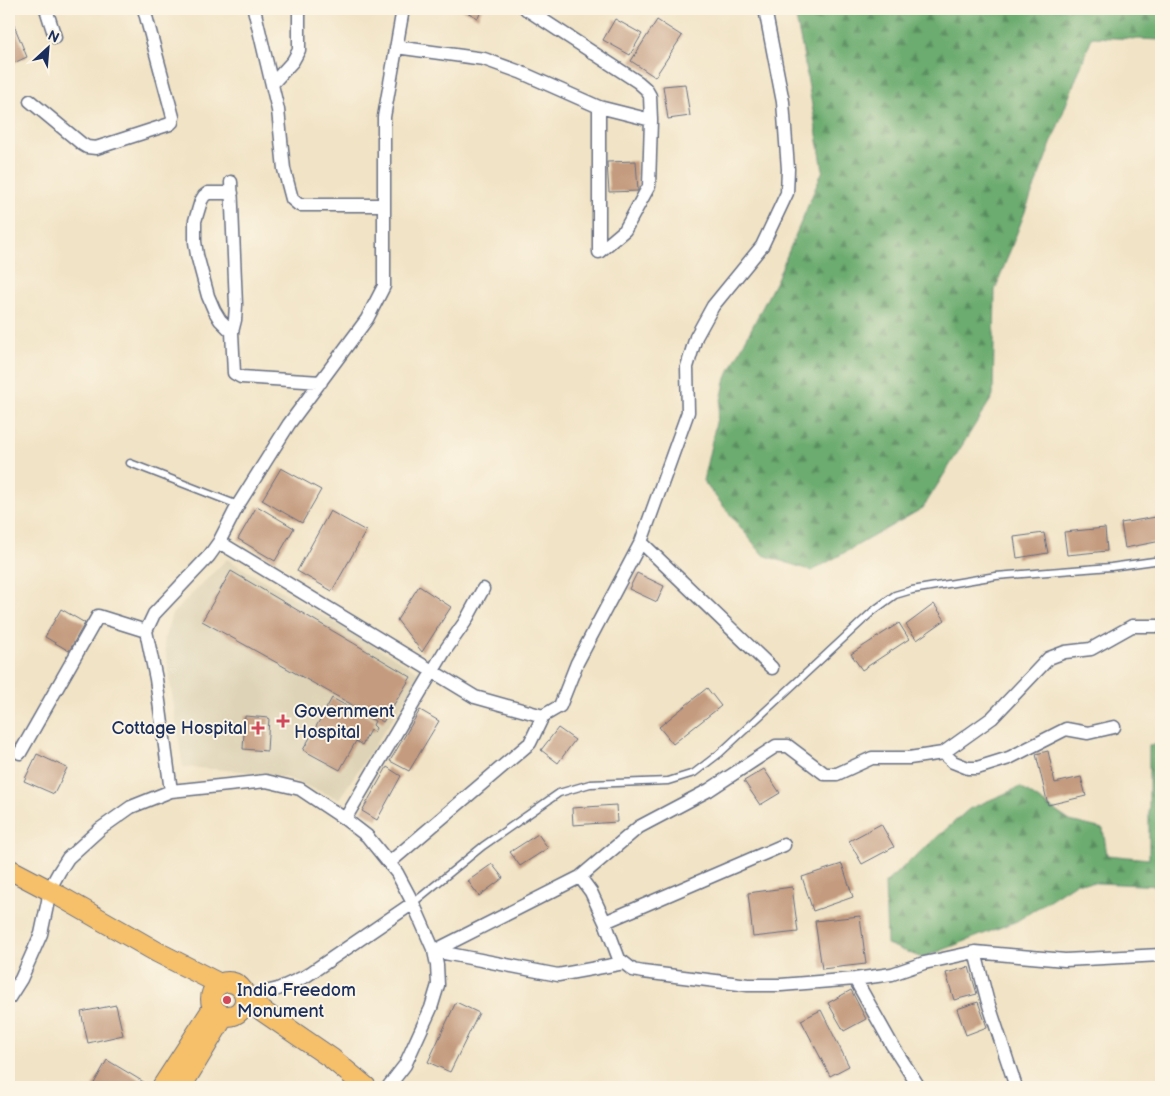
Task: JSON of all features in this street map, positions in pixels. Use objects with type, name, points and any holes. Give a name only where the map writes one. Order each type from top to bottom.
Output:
[{"type":"main road","points":[[9,869],[157,952],[228,1001],[296,1035],[331,1058],[366,1087]]},
{"type":"main road","points":[[162,1087],[228,1001]]},
{"type":"main road","points":[[181,1087],[228,1001]]},
{"type":"street","points":[[46,9],[55,37]]},
{"type":"street","points":[[30,101],[82,144],[91,148],[170,124],[173,117],[144,9]]},
{"type":"street","points":[[254,9],[273,83],[278,110],[284,170],[292,199],[299,205],[384,205]]},
{"type":"street","points":[[273,83],[293,61],[299,50],[299,9]]},
{"type":"street","points":[[171,791],[156,679],[146,631],[154,614],[209,556],[238,505],[289,424],[367,319],[384,286],[384,117],[403,9]]},
{"type":"street","points":[[526,9],[642,85],[650,96],[649,186],[625,230],[599,252],[600,108]]},
{"type":"street","points":[[388,863],[530,743],[543,716],[560,706],[578,663],[641,542],[688,412],[687,367],[696,337],[713,306],[762,246],[786,193],[788,169],[783,102],[765,9]]},
{"type":"street","points":[[396,47],[484,59],[520,72],[600,108],[651,120]]},
{"type":"street","points":[[232,332],[220,320],[208,296],[197,256],[195,221],[204,196],[208,193],[232,187],[236,305],[232,332],[234,373],[241,377],[321,382]]},
{"type":"street","points":[[218,542],[475,697],[543,716]]},
{"type":"street","points":[[641,542],[772,668]]},
{"type":"street","points":[[345,819],[444,652],[465,622],[483,589]]},
{"type":"street","points":[[20,753],[98,616],[146,631]]},
{"type":"street","points":[[434,951],[580,877],[639,827],[709,790],[776,746],[788,746],[826,774],[837,774],[872,758],[909,758],[943,753],[992,718],[1049,658],[1065,652],[1091,649],[1132,626],[1161,626]]},
{"type":"street","points":[[943,753],[953,762],[968,768],[977,768],[1009,758],[1066,729],[1088,733],[1114,727]]},
{"type":"street","points":[[9,998],[41,934],[49,890],[58,872],[68,858],[100,829],[131,807],[171,791],[266,781],[300,789],[367,836],[397,873],[434,951],[438,985],[431,1008],[405,1065],[388,1087]]},
{"type":"street","points":[[605,922],[784,844]]},
{"type":"street","points":[[580,877],[591,892],[619,959],[633,970],[643,972],[748,985],[782,985],[892,974],[924,963],[975,952],[1065,960],[1161,955]]},
{"type":"street","points":[[228,1001],[278,989],[306,976],[413,904]]},
{"type":"street","points":[[434,951],[558,975],[624,963]]},
{"type":"street","points":[[975,952],[987,999],[1016,1087]]},
{"type":"street","points":[[9,973],[20,979]]},
{"type":"street","points":[[855,979],[892,1045],[919,1087]]},
{"type":"lane","points":[[130,463],[238,505]]},
{"type":"lane","points":[[413,904],[483,846],[559,793],[590,784],[668,781],[694,773],[720,753],[873,611],[895,595],[912,590],[996,576],[1111,567],[1161,560]]},
{"type":"shaded area","name":"Government Hospital","points":[[227,559],[422,674],[339,799],[287,778],[240,771],[183,767],[164,640],[172,614]]},
{"type":"green space","points":[[794,9],[1161,9],[1161,40],[1092,37],[995,290],[993,396],[923,508],[812,571],[763,555],[703,481],[726,378],[777,279],[823,170]]},
{"type":"green space","points":[[1161,743],[1161,886],[1077,882],[1017,921],[922,958],[887,944],[885,883],[969,809],[1020,787],[1070,821],[1103,829],[1107,855],[1149,859],[1149,745]]},
{"type":"building","points":[[461,9],[482,9],[478,18]]},
{"type":"building","points":[[11,18],[27,57],[9,65],[9,19]]},
{"type":"building","points":[[615,19],[642,34],[630,55],[603,40]]},
{"type":"building","points":[[657,20],[682,36],[655,77],[631,61]]},
{"type":"building","points":[[685,84],[690,116],[668,119],[663,86]]},
{"type":"building","points":[[636,161],[638,191],[609,192],[607,162]]},
{"type":"building","points":[[281,468],[321,490],[302,523],[262,500]]},
{"type":"building","points":[[257,506],[294,528],[275,561],[238,539]]},
{"type":"building","points":[[330,511],[366,531],[332,591],[297,571]]},
{"type":"building","points":[[1156,517],[1161,541],[1125,548],[1121,523]]},
{"type":"building","points":[[1105,528],[1107,551],[1067,555],[1064,532]]},
{"type":"building","points":[[1044,533],[1048,553],[1017,558],[1014,537]]},
{"type":"building","points":[[231,571],[411,677],[383,722],[202,621]]},
{"type":"building","points":[[637,573],[664,586],[657,602],[629,589]]},
{"type":"building","points":[[419,586],[451,607],[422,652],[397,620]]},
{"type":"building","points":[[934,604],[945,620],[917,640],[906,625]]},
{"type":"building","points":[[61,609],[85,623],[69,651],[45,637]]},
{"type":"building","points":[[899,623],[909,639],[862,670],[851,654]]},
{"type":"building","points":[[707,688],[721,706],[673,744],[659,727]]},
{"type":"building","points":[[332,698],[375,721],[373,725],[376,728],[374,732],[370,730],[362,745],[356,741],[340,770],[303,750]]},
{"type":"building","points":[[420,710],[439,721],[409,771],[390,761]]},
{"type":"building","points":[[245,716],[269,718],[267,751],[243,749]]},
{"type":"building","points":[[558,728],[575,740],[558,763],[541,750]]},
{"type":"building","points":[[9,742],[17,746],[9,763]]},
{"type":"building","points":[[1048,751],[1055,783],[1081,777],[1086,796],[1048,805],[1036,754]]},
{"type":"building","points":[[37,754],[67,768],[54,794],[24,781]]},
{"type":"building","points":[[387,767],[401,776],[377,820],[362,811]]},
{"type":"building","points":[[764,769],[780,793],[760,805],[744,781]]},
{"type":"building","points":[[616,805],[617,822],[573,825],[572,808]]},
{"type":"building","points":[[881,824],[894,847],[862,864],[849,841]]},
{"type":"building","points":[[538,834],[548,848],[520,866],[510,852]]},
{"type":"building","points":[[492,864],[503,878],[479,896],[468,881]]},
{"type":"building","points":[[842,864],[853,897],[813,911],[802,877]]},
{"type":"building","points":[[792,887],[798,932],[753,937],[748,893]]},
{"type":"building","points":[[860,916],[866,964],[822,969],[815,921]]},
{"type":"building","points":[[969,967],[977,994],[954,1000],[946,973]]},
{"type":"building","points":[[851,990],[866,1019],[844,1031],[828,1003]]},
{"type":"building","points":[[456,1002],[479,1013],[450,1072],[428,1062]]},
{"type":"building","points":[[978,1002],[987,1027],[966,1035],[957,1009]]},
{"type":"building","points":[[116,1005],[123,1035],[88,1043],[81,1012]]},
{"type":"building","points":[[821,1010],[849,1066],[830,1076],[801,1020]]},
{"type":"building","points":[[107,1060],[147,1084],[145,1087],[92,1087]]},
{"type":"place","name":"Government Hospital","points":[[283,721]]},
{"type":"place","name":"Cottage Hospital","points":[[258,728]]},
{"type":"place","name":"India Freedom Monument","points":[[227,1000]]}]
